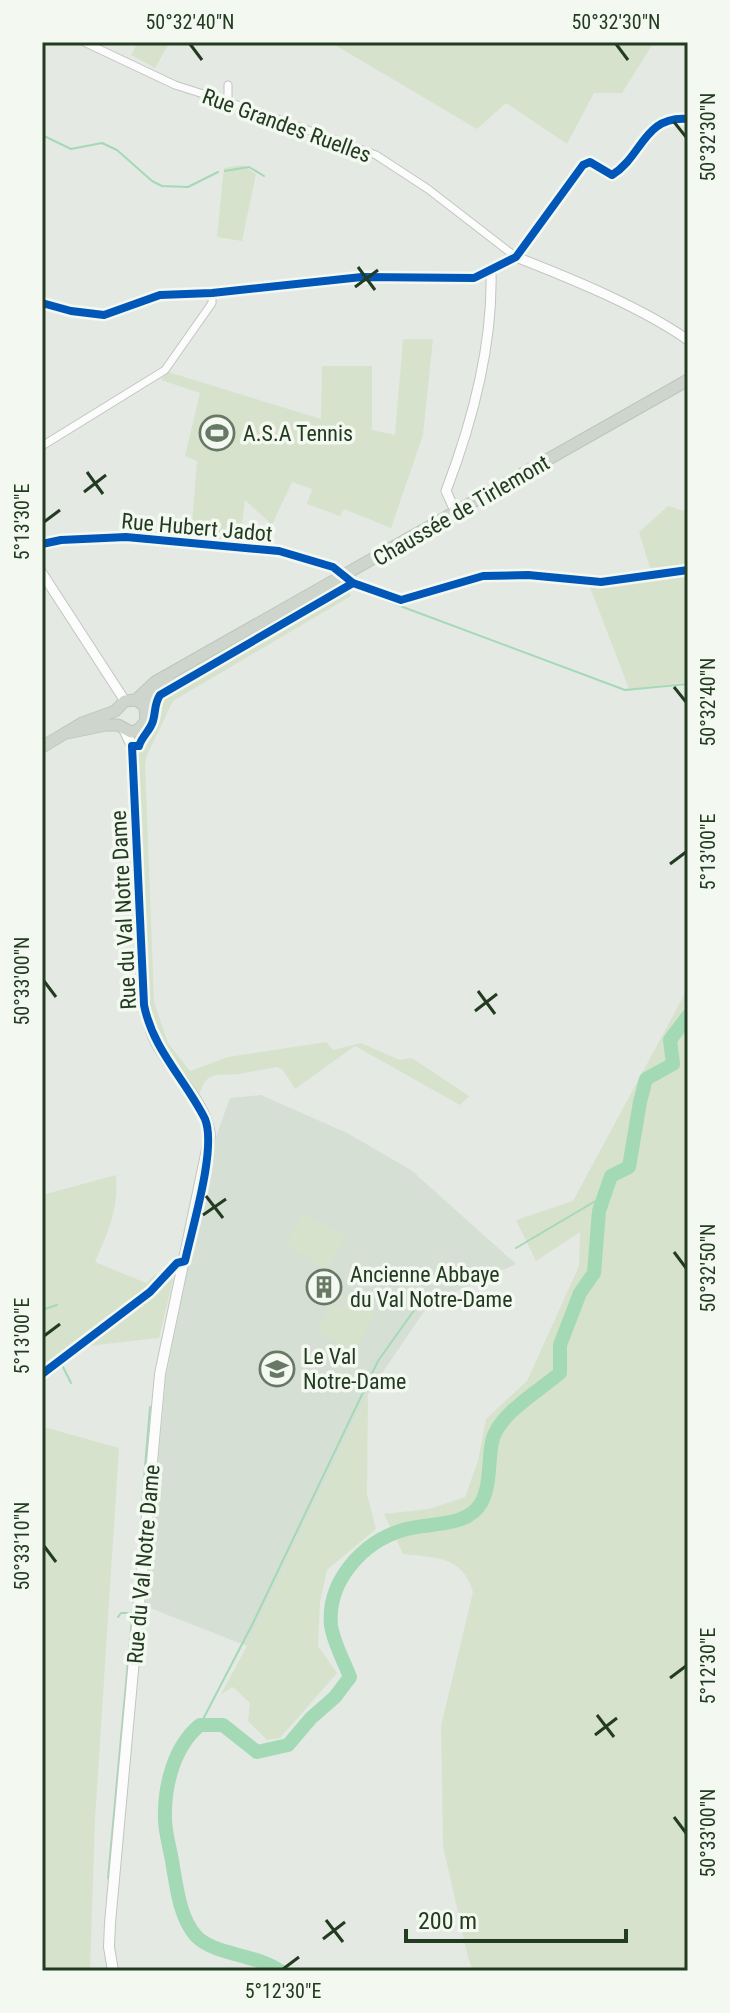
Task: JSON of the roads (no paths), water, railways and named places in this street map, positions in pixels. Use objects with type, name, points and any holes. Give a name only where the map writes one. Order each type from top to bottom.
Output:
[{"type":"main road","name":"Chaussée de Tirlemont","points":[[42,747],[82,723],[135,703],[191,662],[688,380]]},
{"type":"main road","name":"Chaussée de Tirlemont","points":[[67,733],[127,729],[146,721],[135,703]]},
{"type":"main road","points":[[115,711],[127,729]]},
{"type":"main road","name":"Rue du Val Notre Dame","points":[[113,1971],[109,1947],[110,1923],[160,1374],[209,1147],[209,1128],[159,1047],[144,1005],[132,746],[127,729]]},
{"type":"street","name":"Rue Grandes Ruelles","points":[[84,42],[175,85],[376,155],[428,189],[516,257]]},
{"type":"street","points":[[228,85],[228,102]]},
{"type":"street","points":[[42,303],[104,315],[160,295],[212,293],[362,277],[474,278],[516,257],[583,165],[590,162],[612,175],[619,171],[647,135],[664,121],[688,119]]},
{"type":"street","points":[[516,257],[672,328],[688,340]]},
{"type":"street","points":[[456,513],[446,491],[475,405],[492,295],[491,271]]},
{"type":"street","points":[[42,446],[165,370],[212,303],[212,293]]},
{"type":"street","name":"Rue Hubert Jadot","points":[[42,544],[61,540],[126,537],[232,545],[279,551],[333,567],[343,576]]},
{"type":"street","points":[[42,573],[135,703]]},
{"type":"street","points":[[42,1374],[150,1292],[177,1263],[185,1261]]},
{"type":"waterway","points":[[42,135],[71,149],[102,143],[117,150],[162,186],[188,187],[218,172]]},
{"type":"waterway","points":[[225,171],[249,167],[264,176]]},
{"type":"waterway","points":[[352,588],[625,690],[688,684]]},
{"type":"waterway","points":[[280,1971],[213,1947],[196,1936],[186,1921],[165,1825],[166,1793],[177,1755],[200,1725],[223,1725],[257,1752],[288,1745],[350,1677],[331,1625],[335,1594],[350,1566],[361,1554],[388,1536],[466,1517],[481,1503],[489,1473],[492,1442],[502,1422],[560,1373],[560,1345],[580,1293],[594,1273],[599,1211],[611,1176],[629,1167],[646,1079],[673,1064],[670,1040],[688,1016]]},
{"type":"waterway","points":[[516,1248],[604,1196]]},
{"type":"waterway","points":[[200,1725],[253,1623],[378,1361],[422,1299]]},
{"type":"waterway","points":[[42,1310],[57,1305]]},
{"type":"waterway","points":[[62,1365],[71,1383]]},
{"type":"waterway","points":[[141,1515],[150,1407]]},
{"type":"waterway","points":[[108,1878],[134,1597]]},
{"type":"waterway","points":[[118,1617],[121,1613],[131,1613]]},
{"type":"place","name":"A.S.A Tennis","points":[[217,433]]},
{"type":"place","name":"Ancienne Abbaye du Val Notre-Dame","points":[[324,1287]]},
{"type":"place","name":"Le Val Notre-Dame","points":[[277,1369]]}]
